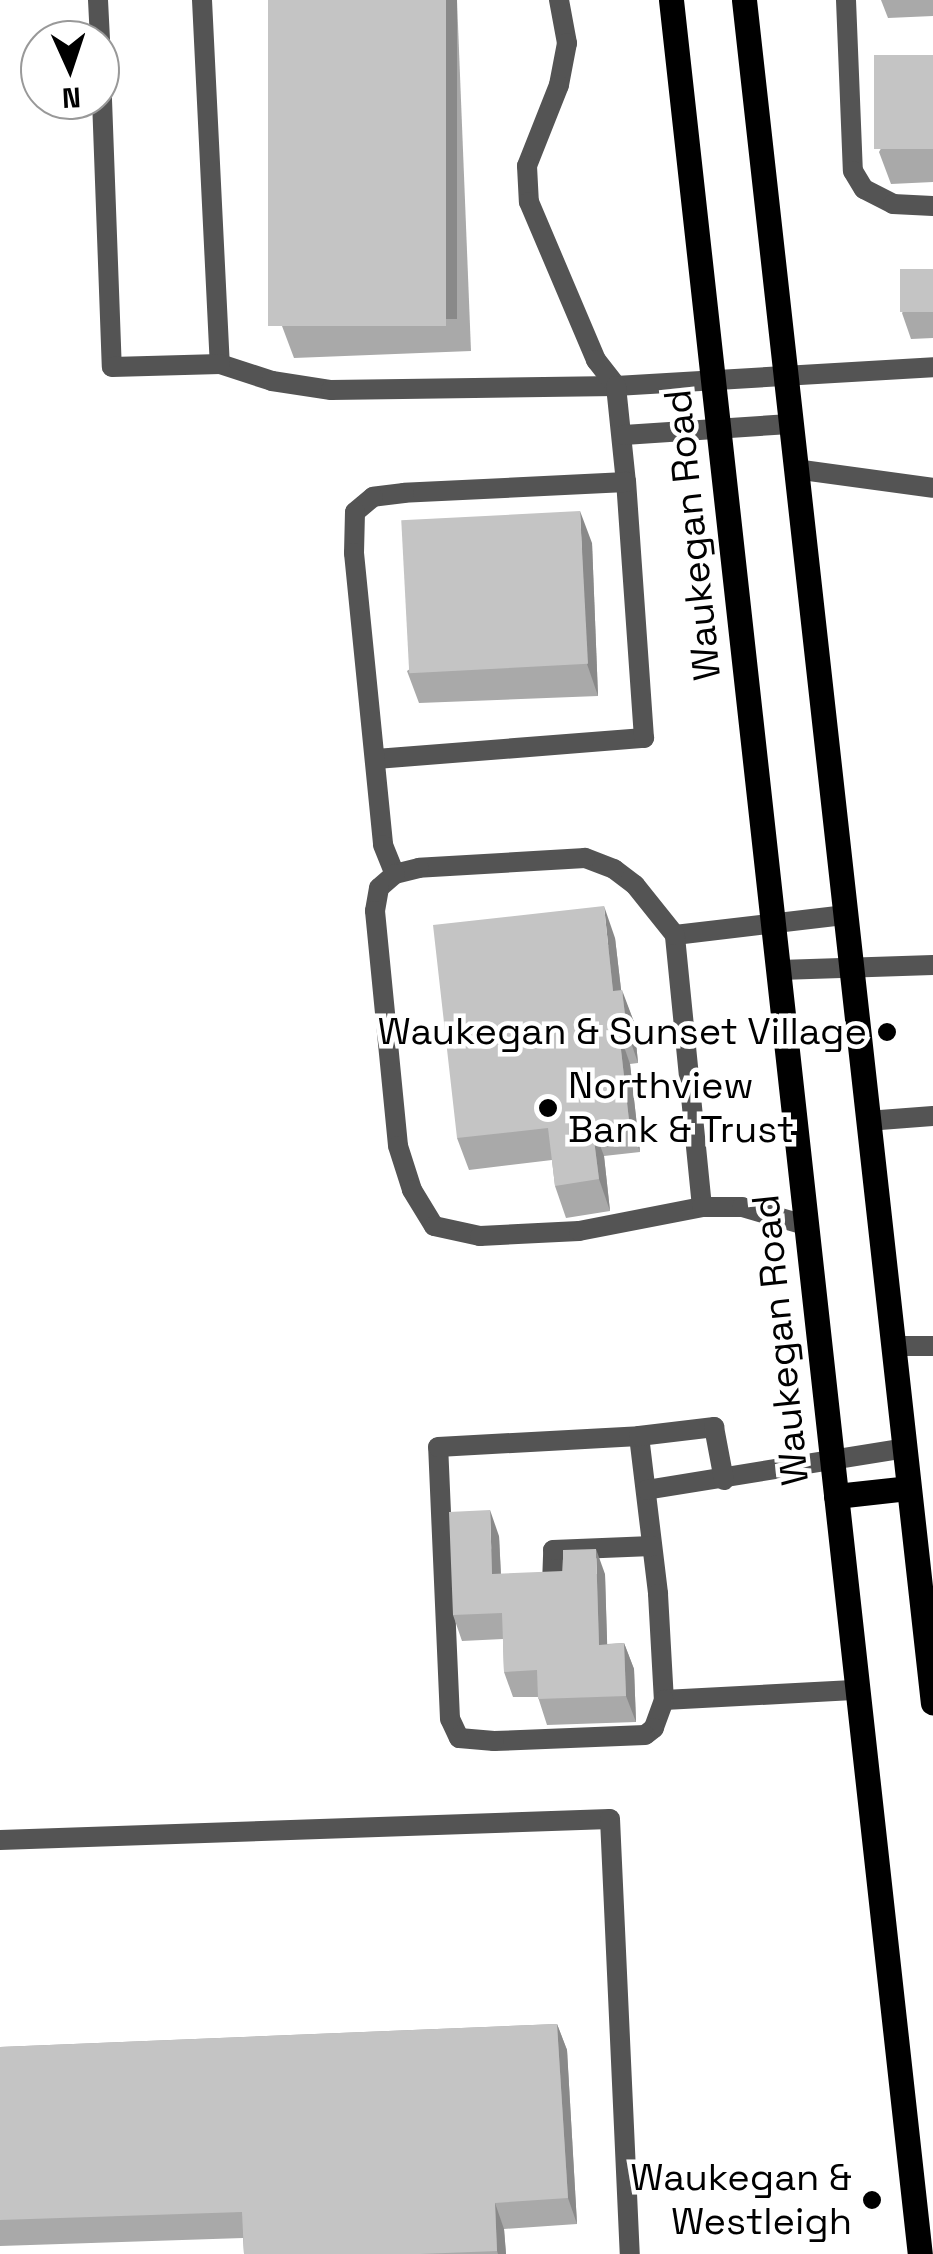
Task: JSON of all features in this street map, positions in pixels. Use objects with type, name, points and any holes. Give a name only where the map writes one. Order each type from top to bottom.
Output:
[{"type":"main road","name":"Waukegan Road","points":[[670,0],[920,2254]]},
{"type":"main road","points":[[744,0],[933,1703]]},
{"type":"main road","points":[[836,1496],[908,1488]]},
{"type":"lane","points":[[202,0],[220,364]]},
{"type":"lane","points":[[376,759],[644,738],[624,435],[616,386],[596,360],[529,202],[528,166],[558,85],[567,43],[559,0]]},
{"type":"lane","points":[[846,0],[853,171],[864,189],[893,204],[933,206]]},
{"type":"lane","points":[[103,120],[112,367],[220,364],[272,381],[331,390],[616,386],[933,367]]},
{"type":"lane","points":[[624,435],[790,424]]},
{"type":"lane","points":[[795,469],[933,488]]},
{"type":"lane","points":[[395,874],[383,845],[354,554],[355,512],[373,497],[404,493],[626,482]]},
{"type":"lane","points":[[702,1207],[675,935],[635,885],[614,869],[585,858],[419,868],[395,874],[379,888],[375,911],[398,1146],[412,1190],[434,1226],[480,1236],[579,1231],[702,1207],[742,1206],[805,1225]]},
{"type":"lane","points":[[675,935],[846,915]]},
{"type":"lane","points":[[780,970],[933,965]]},
{"type":"lane","points":[[867,1121],[933,1116]]},
{"type":"lane","points":[[892,1346],[933,1346]]},
{"type":"lane","points":[[639,1436],[664,1700],[654,1728],[644,1735],[619,1739],[459,1738],[450,1719],[438,1447],[639,1436],[714,1427],[724,1480]]},
{"type":"lane","points":[[646,1490],[904,1448]]},
{"type":"lane","points":[[552,1585],[552,1550],[652,1546]]},
{"type":"lane","points":[[664,1700],[858,1690]]},
{"type":"lane","points":[[0,1840],[610,1820],[630,2254]]},
{"type":"building","points":[[268,0],[446,0],[446,326],[268,326]]},
{"type":"building","points":[[874,55],[933,55],[933,149],[874,149]]},
{"type":"building","points":[[900,269],[933,269],[933,312],[900,312]]},
{"type":"building","points":[[580,511],[588,664],[409,673],[401,520]]},
{"type":"building","name":"Northview Bank & Trust","points":[[604,906],[613,991],[622,990],[627,1031],[619,1032],[629,1120],[592,1124],[599,1179],[555,1186],[548,1128],[457,1138],[433,925]]},
{"type":"building","points":[[490,1510],[492,1574],[563,1571],[563,1550],[596,1549],[599,1645],[624,1643],[626,1696],[538,1699],[537,1670],[504,1672],[502,1613],[453,1615],[449,1512]]},
{"type":"building","points":[[557,2024],[568,2198],[495,2203],[497,2251],[244,2254],[242,2212],[0,2220],[0,2047]]},
{"type":"place","name":"Waukegan & Sunset Village","points":[[887,1032]]},
{"type":"place","name":"Northview Bank & Trust","points":[[548,1108]]},
{"type":"place","name":"Waukegan & Westleigh","points":[[872,2200]]}]
